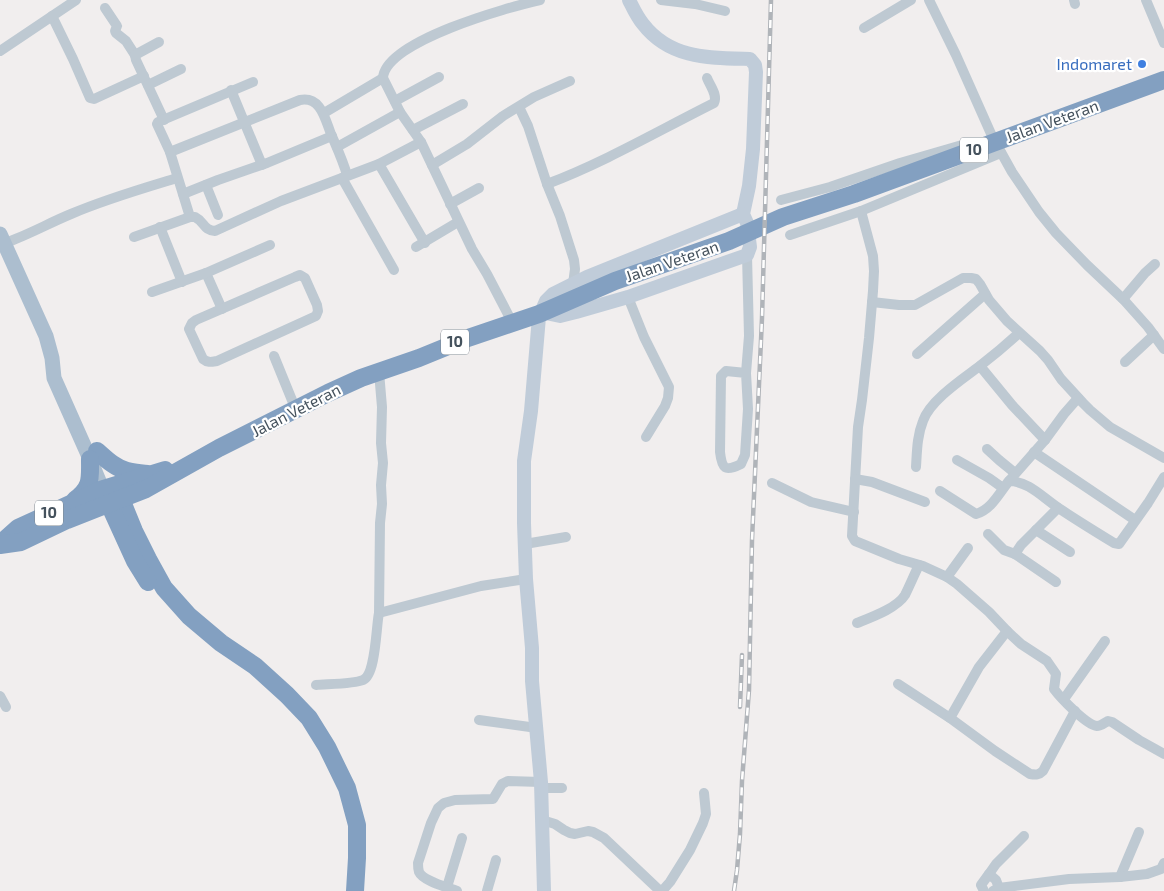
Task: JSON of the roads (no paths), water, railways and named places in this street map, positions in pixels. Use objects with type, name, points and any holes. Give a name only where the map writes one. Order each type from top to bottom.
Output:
[{"type":"highway","name":"Jalan Veteran","points":[[112,494],[149,482],[190,464],[346,384],[542,312],[615,281],[729,241],[782,209],[854,194],[951,157],[996,144],[1031,128],[1164,80]]},
{"type":"highway","points":[[128,530],[100,517],[69,512],[88,487],[94,455],[149,482],[134,508],[128,530],[135,560],[155,594],[182,623],[250,675],[278,700],[298,721],[320,754],[337,789],[348,828],[349,860],[347,891]]},
{"type":"highway","points":[[112,494],[128,530],[148,559],[164,588],[189,616],[221,644],[255,666],[287,695],[309,718],[327,747],[347,788],[357,825],[355,891]]},
{"type":"highway","name":"10","points":[[0,544],[21,542],[69,512],[112,494]]},
{"type":"main road","points":[[2,239],[46,336],[52,358],[62,372],[94,455],[112,494]]},
{"type":"street","points":[[0,50],[76,0]]},
{"type":"street","points":[[512,322],[458,222],[421,142],[400,112],[383,78],[385,70],[390,63],[424,40],[462,23],[507,8],[540,0]]},
{"type":"street","points":[[629,0],[645,26],[671,47],[687,54],[699,56],[750,59],[755,65],[753,149],[749,186],[742,214],[747,222],[750,247],[747,255],[749,336],[746,373],[748,409],[745,456],[740,464],[725,468],[721,464],[720,452],[722,376],[726,372],[746,373]]},
{"type":"street","points":[[661,0],[695,4],[725,12]]},
{"type":"street","points":[[864,28],[911,0]]},
{"type":"street","points":[[929,0],[996,144],[1023,188],[1045,220],[1087,265],[1123,299],[1164,349]]},
{"type":"street","points":[[1146,0],[1164,43]]},
{"type":"street","points":[[105,8],[117,26],[116,33],[126,41],[134,55],[164,120]]},
{"type":"street","points":[[52,16],[90,98],[94,99],[181,69]]},
{"type":"street","points":[[134,55],[159,42]]},
{"type":"street","points":[[395,101],[439,77]]},
{"type":"street","points":[[324,113],[383,78]]},
{"type":"street","points":[[547,184],[618,153],[714,103],[716,100],[714,92],[707,78]]},
{"type":"street","points":[[432,165],[467,144],[503,116],[534,98],[570,81]]},
{"type":"street","points":[[190,217],[170,152],[157,124],[159,121],[253,82]]},
{"type":"street","points":[[231,90],[262,164]]},
{"type":"street","points":[[170,152],[300,100],[306,99],[316,104],[324,113],[338,147],[345,177],[394,270]]},
{"type":"street","points":[[413,130],[464,104]]},
{"type":"street","points":[[519,108],[528,126],[574,260],[573,284]]},
{"type":"street","points":[[338,147],[400,112]]},
{"type":"street","points":[[183,194],[332,136]]},
{"type":"street","points":[[134,238],[190,217],[195,217],[203,222],[210,231],[216,231],[281,201],[379,164],[421,142]]},
{"type":"street","points":[[790,234],[861,210],[996,144]]},
{"type":"street","points":[[379,164],[420,245],[458,222]]},
{"type":"street","points":[[2,239],[26,236],[72,213],[98,203],[177,178]]},
{"type":"street","points":[[206,185],[218,215]]},
{"type":"street","points":[[450,204],[479,188]]},
{"type":"street","points":[[861,210],[873,256],[873,284],[858,427],[851,511],[852,536],[855,541],[919,565],[958,584],[989,612],[1007,632],[1028,649],[1047,660],[1056,674],[1054,689],[1087,721],[1096,726],[1108,721],[1112,722],[1164,754]]},
{"type":"street","points":[[544,891],[542,785],[532,681],[532,648],[526,579],[524,523],[524,461],[531,411],[539,317],[546,301],[553,294],[587,277],[742,214]]},
{"type":"street","points":[[160,227],[182,282]]},
{"type":"street","points":[[152,292],[206,273],[270,245]]},
{"type":"street","points":[[542,312],[560,316],[576,312],[628,297],[747,255]]},
{"type":"street","points":[[1123,299],[1155,264]]},
{"type":"street","points":[[206,273],[222,309]]},
{"type":"street","points":[[300,275],[305,278],[318,311],[316,316],[217,360],[207,362],[189,329],[196,320],[222,309],[300,275]]},
{"type":"street","points":[[872,302],[915,305],[963,278],[976,279],[985,294],[1007,321],[1040,351],[1078,398],[1110,427],[1164,458]]},
{"type":"street","points":[[917,354],[985,294]]},
{"type":"street","points":[[628,297],[644,337],[669,388],[665,406],[646,437]]},
{"type":"street","points":[[916,467],[917,442],[923,419],[940,398],[1019,332]]},
{"type":"street","points":[[1125,362],[1154,335]]},
{"type":"street","points":[[274,356],[296,410]]},
{"type":"street","points":[[980,366],[1012,405],[1045,440]]},
{"type":"street","points":[[316,685],[362,681],[368,677],[371,670],[379,613],[382,504],[382,398],[379,372]]},
{"type":"street","points":[[940,490],[976,514],[979,514],[989,506],[1078,398]]},
{"type":"street","points":[[987,449],[999,460],[1009,481]]},
{"type":"street","points":[[1034,452],[1135,520]]},
{"type":"street","points":[[957,460],[989,478],[1019,482],[1117,544],[1121,542],[1164,477]]},
{"type":"street","points":[[855,478],[872,482],[925,502]]},
{"type":"street","points":[[772,483],[811,502],[851,511]]},
{"type":"street","points":[[1015,554],[1021,545],[1058,508]]},
{"type":"street","points":[[1036,530],[1070,552]]},
{"type":"street","points":[[988,534],[1004,550],[1015,554],[1056,582]]},
{"type":"street","points":[[525,544],[566,537]]},
{"type":"street","points":[[947,577],[968,548]]},
{"type":"street","points":[[857,623],[895,605],[904,596],[919,565]]},
{"type":"street","points":[[379,613],[481,586],[526,579]]},
{"type":"street","points":[[950,718],[979,667],[1007,632]]},
{"type":"street","points":[[1064,699],[1105,641]]},
{"type":"street","points":[[898,684],[950,718],[995,751],[1030,774],[1036,775],[1044,771],[1075,711]]},
{"type":"street","points":[[0,696],[6,707]]},
{"type":"street","points":[[479,720],[537,728]]},
{"type":"street","points":[[462,838],[452,889],[428,880],[420,874],[418,863],[431,824],[438,808],[444,803],[455,800],[493,799],[502,784],[508,781],[562,788]]},
{"type":"street","points":[[542,820],[555,824],[570,833],[588,831],[604,838],[661,891],[670,882],[690,850],[703,823],[706,814],[704,793]]},
{"type":"street","points":[[1120,877],[1139,832]]},
{"type":"street","points":[[984,891],[981,885],[996,864],[1024,836]]},
{"type":"street","points":[[487,891],[496,860]]},
{"type":"street","points":[[989,874],[996,880],[996,889],[1069,879],[1147,874],[1161,869],[1164,863]]},
{"type":"railway","points":[[734,891],[740,834],[749,690],[752,540],[762,318],[771,0]]},
{"type":"railway","points":[[740,707],[742,655]]},
{"type":"place","name":"Indomaret","points":[[1142,64]]}]
